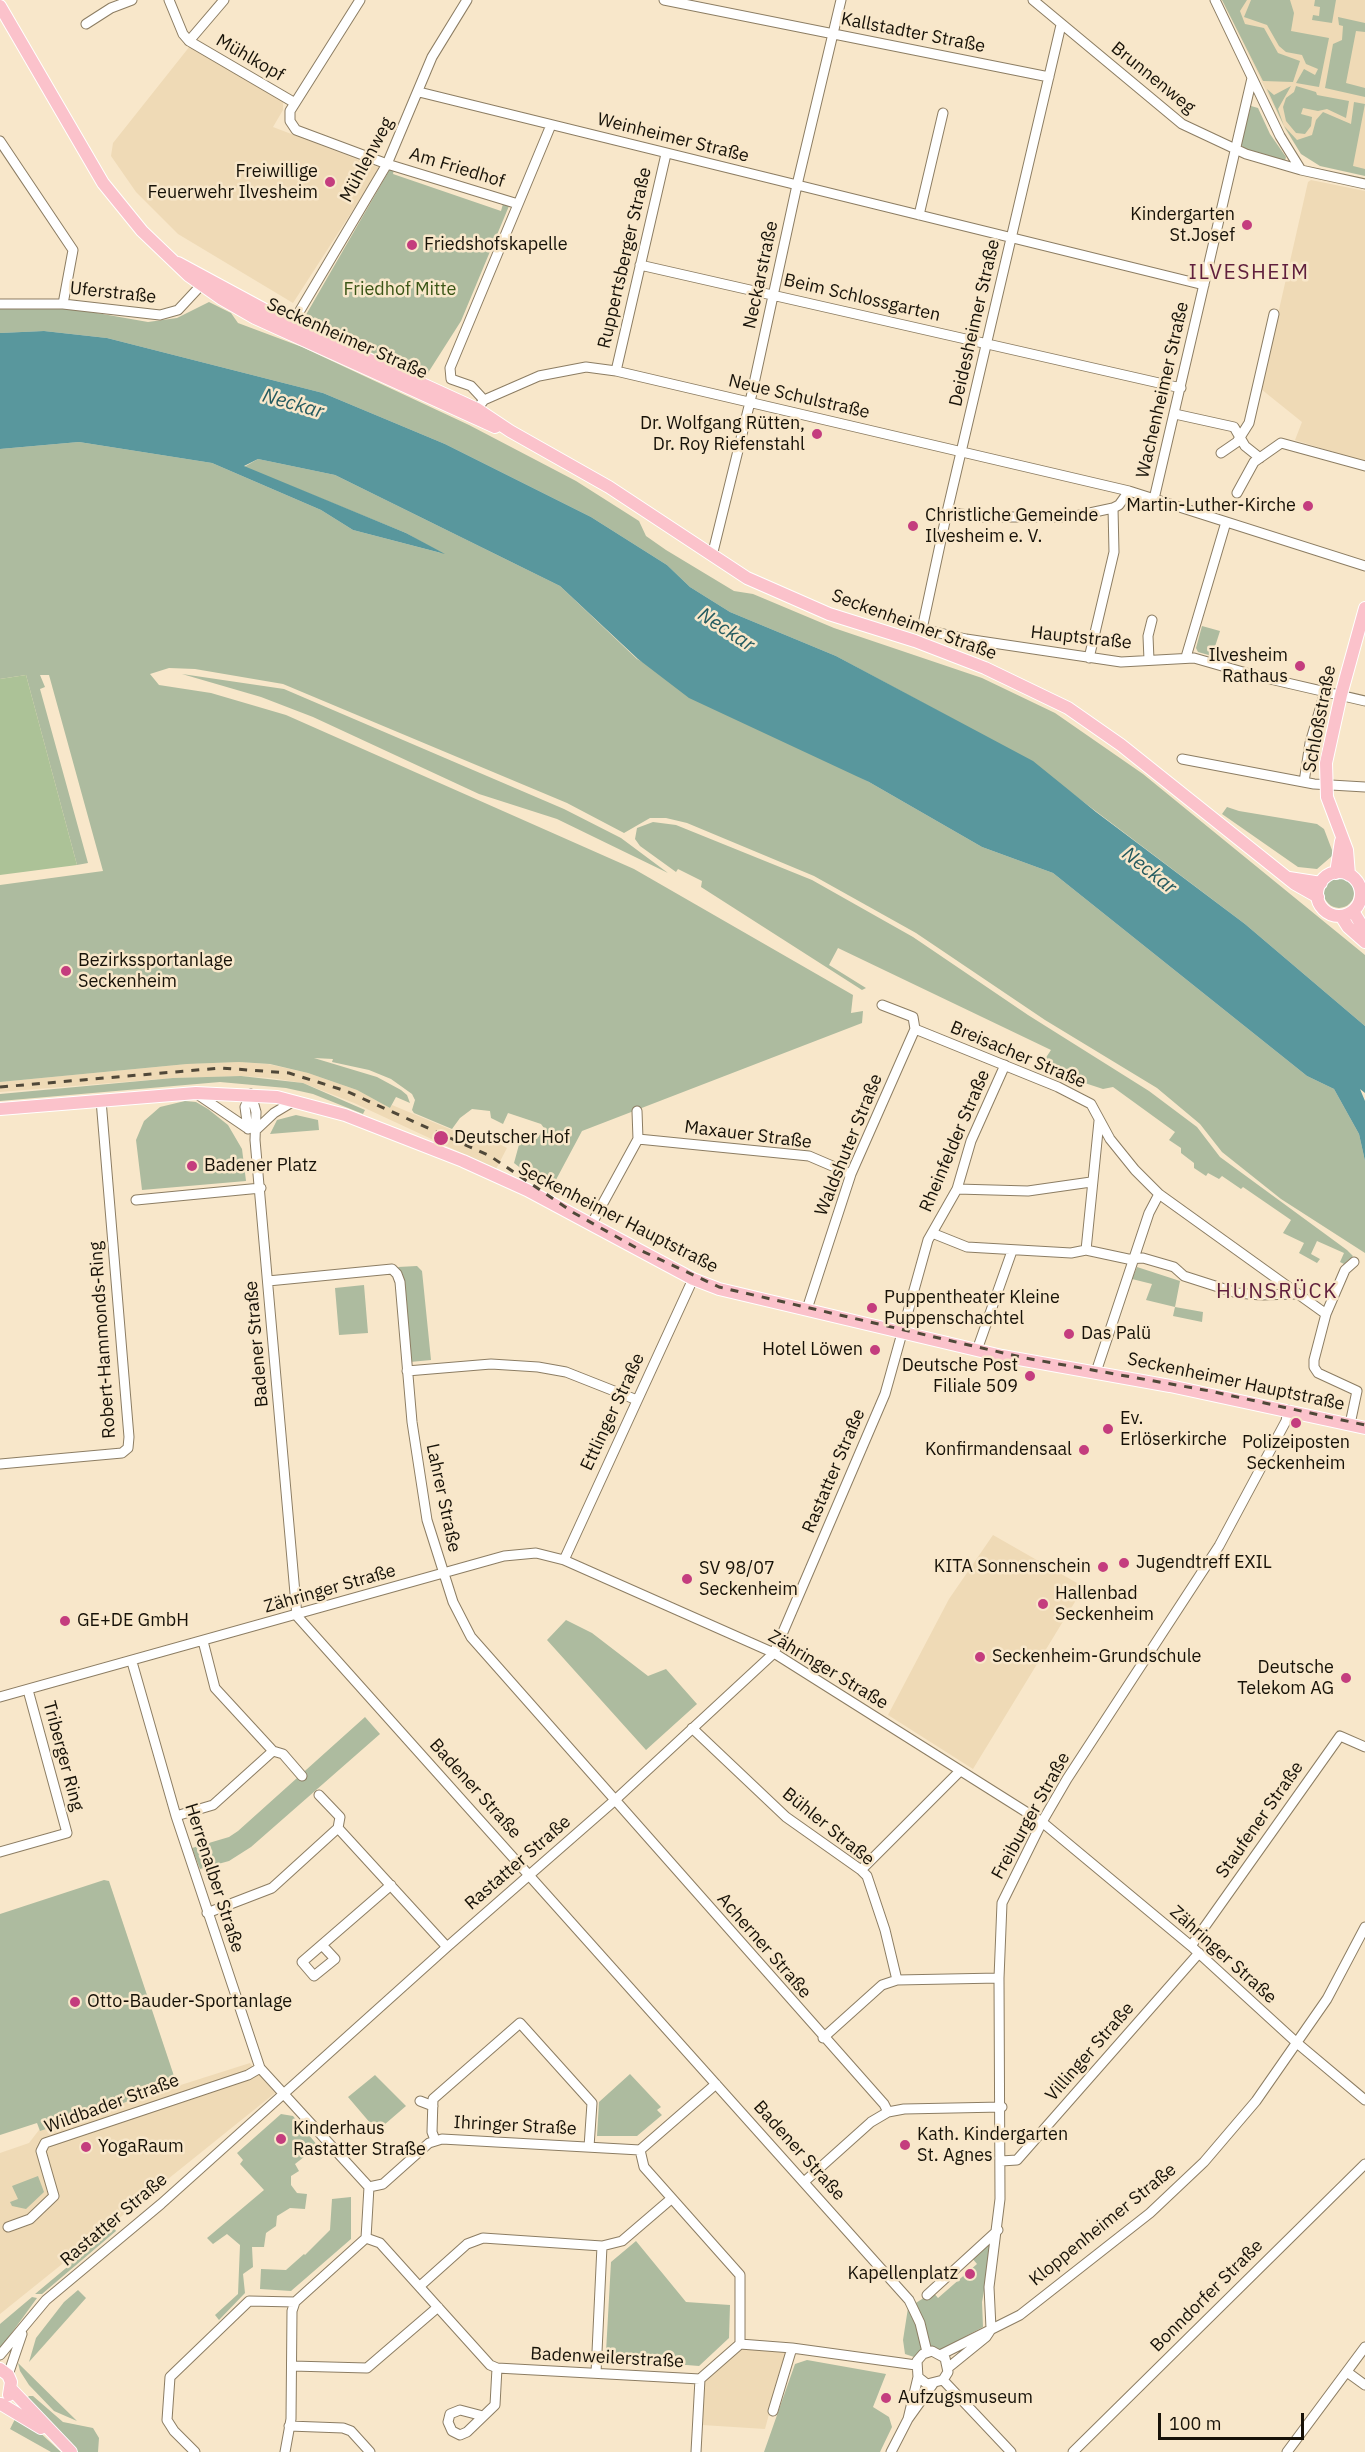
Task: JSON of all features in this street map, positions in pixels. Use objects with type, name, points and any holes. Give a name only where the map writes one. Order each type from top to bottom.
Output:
[{"type":"main road","name":"Seckenheimer Straße","points":[[0,7],[103,183],[142,231],[178,263],[242,310],[478,408],[510,431],[609,487],[747,578],[786,597],[974,664],[1023,684],[1068,708],[1121,745],[1289,878],[1318,897]]},
{"type":"main road","name":"Schloßstraße","points":[[1349,875],[1347,850],[1330,808],[1326,786],[1326,763],[1341,695],[1365,608]]},
{"type":"main road","name":"Schloßstraße","points":[[1335,873],[1341,855],[1341,837]]},
{"type":"main road","points":[[1365,931],[1347,913],[1323,909],[1318,897],[1321,883],[1335,873],[1349,875],[1357,881],[1361,890],[1360,900],[1347,913],[1348,927],[1365,942]]},
{"type":"main road","name":"Seckenheimer Straße","points":[[1289,878],[1321,883]]},
{"type":"main road","name":"Seckenheimer Hauptstraße","points":[[0,1109],[196,1093],[250,1094],[294,1101],[370,1124],[463,1161],[693,1279],[719,1289],[977,1350],[1288,1410],[1365,1428]]},
{"type":"main road","points":[[4,2372],[11,2389],[71,2452]]},
{"type":"main road","points":[[11,2389],[0,2404],[58,2439]]},
{"type":"street","points":[[86,24],[111,8],[132,0]]},
{"type":"street","name":"Mühlkopf","points":[[169,0],[183,34],[189,41],[295,103]]},
{"type":"street","name":"Mühlkopf","points":[[189,41],[224,0]]},
{"type":"street","points":[[295,103],[360,0]]},
{"type":"street","name":"Mühlenweg","points":[[289,328],[387,164],[435,51],[467,0]]},
{"type":"street","name":"Kallstadter Straße","points":[[664,0],[1049,77]]},
{"type":"street","points":[[719,11],[722,0]]},
{"type":"street","name":"Neckarstraße","points":[[712,556],[750,402],[797,185],[841,0]]},
{"type":"street","name":"Brunnenweg","points":[[1033,0],[1182,124],[1235,149],[1301,170],[1365,184]]},
{"type":"street","points":[[1215,0],[1280,136],[1301,170]]},
{"type":"street","name":"Deidesheimer Straße","points":[[922,629],[947,512],[1062,25]]},
{"type":"street","name":"Wachenheimer Straße","points":[[1154,499],[1252,78]]},
{"type":"street","name":"Weinheimer Straße","points":[[419,92],[1204,285]]},
{"type":"street","name":"Am Friedhof","points":[[295,103],[290,111],[290,121],[296,130],[387,164],[518,204]]},
{"type":"street","points":[[919,215],[943,113]]},
{"type":"street","points":[[478,408],[471,386],[451,379],[450,368],[551,125]]},
{"type":"street","points":[[2,147],[73,249],[63,304]]},
{"type":"street","name":"Ruppertsberger Straße","points":[[616,371],[666,153]]},
{"type":"street","name":"Beim Schlossgarten","points":[[640,265],[1181,388]]},
{"type":"street","name":"Uferstraße","points":[[0,304],[63,304],[160,315],[178,310],[204,282]]},
{"type":"street","points":[[1221,453],[1240,437],[1249,423],[1274,314]]},
{"type":"street","name":"Neue Schulstraße","points":[[478,408],[526,381],[560,370],[586,367],[616,371],[1129,491],[1365,566]]},
{"type":"street","points":[[1174,414],[1234,427],[1245,446],[1260,458]]},
{"type":"street","points":[[1238,493],[1254,462],[1281,443],[1365,466]]},
{"type":"street","points":[[947,512],[981,517],[1071,517],[1113,508],[1119,505],[1129,491]]},
{"type":"street","points":[[1089,658],[1114,552],[1113,508]]},
{"type":"street","points":[[1186,657],[1226,522]]},
{"type":"street","points":[[1149,660],[1148,636],[1152,620]]},
{"type":"street","name":"Hauptstraße","points":[[922,629],[966,639],[1120,662],[1186,657],[1365,701]]},
{"type":"street","name":"Schloßstraße","points":[[1304,782],[1310,743],[1325,692]]},
{"type":"street","points":[[1182,759],[1326,786],[1365,787]]},
{"type":"street","name":"Breisacher Straße","points":[[882,1005],[913,1017],[915,1029],[1005,1065],[1091,1104],[1099,1121],[1135,1170],[1159,1194],[1197,1219],[1294,1294],[1316,1305],[1326,1314]]},
{"type":"street","name":"Waldshuter Straße","points":[[807,1309],[851,1174],[915,1029]]},
{"type":"street","name":"Rheinfelder Straße","points":[[901,1332],[918,1268],[932,1233],[957,1190],[971,1141],[1005,1065]]},
{"type":"street","name":"Badener Straße","points":[[196,1093],[252,1129],[255,1140],[297,1616],[909,2300],[920,2323],[927,2352]]},
{"type":"street","points":[[250,1094],[245,1107],[252,1129],[294,1101]]},
{"type":"street","name":"Robert-Hammonds-Ring","points":[[0,1464],[122,1453],[128,1448],[129,1437],[101,1100]]},
{"type":"street","points":[[591,1225],[638,1139],[637,1111]]},
{"type":"street","points":[[1086,1250],[1091,1182],[1099,1121]]},
{"type":"street","name":"Maxauer Straße","points":[[638,1139],[809,1156],[851,1174]]},
{"type":"street","points":[[957,1190],[1028,1191],[1091,1182]]},
{"type":"street","points":[[136,1200],[261,1188]]},
{"type":"street","points":[[1096,1372],[1149,1213],[1159,1194]]},
{"type":"street","points":[[932,1233],[967,1247],[1071,1253],[1086,1250],[1135,1258],[1174,1268],[1184,1276],[1238,1293],[1294,1294]]},
{"type":"street","points":[[977,1350],[1012,1251]]},
{"type":"street","points":[[1350,1424],[1357,1391],[1326,1379],[1314,1367],[1326,1314],[1345,1270],[1354,1262]]},
{"type":"street","name":"Lahrer Straße","points":[[268,1281],[392,1269],[400,1282],[419,1474],[427,1520],[443,1574],[471,1636],[614,1801]]},
{"type":"street","name":"Ettlinger Straße","points":[[564,1560],[693,1279]]},
{"type":"street","name":"Rastatter Straße","points":[[0,2355],[46,2300],[161,2204],[447,1947],[614,1801],[774,1653],[885,1394],[901,1332]]},
{"type":"street","points":[[407,1371],[491,1364],[538,1367],[566,1372],[637,1400]]},
{"type":"street","name":"Freiburger Straße","points":[[991,2328],[989,2287],[998,2230],[1001,2161],[999,1978],[1002,1903],[1042,1822],[1220,1546],[1286,1421],[1288,1410]]},
{"type":"street","name":"Zähringer Straße","points":[[0,1697],[297,1616],[504,1556],[536,1553],[564,1560],[774,1653],[1042,1822],[1191,1946],[1297,2043],[1365,2100]]},
{"type":"street","points":[[203,1641],[215,1688],[273,1751],[283,1754],[302,1776]]},
{"type":"street","name":"Herrenalber Straße","points":[[132,1662],[176,1816],[260,2068],[284,2093]]},
{"type":"street","name":"Triberger Ring","points":[[0,1852],[67,1833],[28,1690]]},
{"type":"street","name":"Bühler Straße","points":[[692,1728],[786,1817],[867,1876],[885,1930],[897,1980]]},
{"type":"street","name":"Staufener Straße","points":[[1191,1946],[1340,1736],[1365,1747]]},
{"type":"street","points":[[176,1816],[213,1805],[273,1751]]},
{"type":"street","points":[[861,1870],[960,1771]]},
{"type":"street","points":[[207,1913],[272,1888],[338,1828],[340,1817],[320,1795]]},
{"type":"street","name":"Acherner Straße","points":[[614,1801],[884,2104],[888,2112]]},
{"type":"street","points":[[338,1828],[447,1947]]},
{"type":"street","points":[[322,1945],[391,1885]]},
{"type":"street","name":"Kloppenheimer Straße","points":[[942,2354],[1020,2315],[1171,2195],[1231,2132],[1297,2043],[1327,1999],[1365,1927]]},
{"type":"street","name":"Villinger Straße","points":[[1001,2161],[1017,2160],[1199,1953]]},
{"type":"street","points":[[823,2037],[882,1985],[897,1980],[999,1978]]},
{"type":"street","points":[[435,2140],[432,2132],[433,2099],[519,2023],[592,2103],[589,2147]]},
{"type":"street","name":"Wildbader Straße","points":[[8,2227],[30,2219],[54,2196],[42,2151],[45,2144],[248,2075],[260,2068]]},
{"type":"street","points":[[716,2084],[640,2150],[644,2167],[740,2275],[740,2344],[792,2348],[916,2365]]},
{"type":"street","points":[[284,2093],[369,2187],[366,2238],[295,2302],[292,2321],[289,2426],[285,2452]]},
{"type":"street","points":[[420,2101],[433,2106]]},
{"type":"street","points":[[804,2182],[871,2122],[888,2112],[904,2109],[1002,2107]]},
{"type":"street","name":"Ihringer Straße","points":[[369,2187],[383,2184],[435,2140],[640,2150]]},
{"type":"street","name":"Bonndorfer Straße","points":[[1073,2452],[1365,2164]]},
{"type":"street","points":[[420,2286],[467,2244],[483,2238],[602,2246],[622,2241],[671,2199]]},
{"type":"street","points":[[927,2295],[998,2230]]},
{"type":"street","points":[[366,2238],[381,2243],[490,2365],[497,2368],[495,2405],[483,2416]]},
{"type":"street","points":[[596,2373],[602,2246]]},
{"type":"street","points":[[195,2452],[174,2431],[167,2420],[170,2377],[249,2301],[295,2302]]},
{"type":"street","points":[[292,2366],[367,2368],[438,2307]]},
{"type":"street","name":"Rastatter Straße","points":[[4,2372],[25,2327]]},
{"type":"street","name":"Kloppenheimer Straße","points":[[943,2380],[949,2367],[986,2337],[991,2328]]},
{"type":"street","name":"Badenweilerstraße","points":[[497,2368],[700,2379],[740,2344]]},
{"type":"street","points":[[1287,2452],[1365,2347]]},
{"type":"street","points":[[773,2411],[792,2348]]},
{"type":"street","points":[[908,2419],[918,2377],[916,2365],[920,2357],[927,2352],[942,2354],[949,2367]]},
{"type":"street","points":[[1347,2372],[1365,2385]]},
{"type":"street","points":[[918,2377],[933,2384]]},
{"type":"street","points":[[696,2452],[700,2379]]},
{"type":"street","points":[[891,2452],[908,2419],[933,2384],[943,2380],[1011,2452]]},
{"type":"street","points":[[289,2426],[343,2428],[351,2431],[369,2452]]},
{"type":"shaded area","points":[[1222,0],[1365,0],[1365,175],[1301,154],[1285,129]]},
{"type":"shaded area","points":[[190,46],[283,101],[283,110],[273,127],[380,168],[293,303],[178,234],[136,192],[111,156],[113,143]]},
{"type":"shaded area","points":[[1311,180],[1365,191],[1365,462],[1295,440],[1302,422],[1261,389],[1308,182]]},
{"type":"shaded area","points":[[239,1062],[268,1064],[308,1073],[357,1090],[390,1108],[392,1105],[452,1130],[488,1138],[507,1148],[496,1169],[354,1103],[303,1083],[271,1078],[241,1076],[173,1078],[0,1092],[0,1082],[187,1064]]},
{"type":"shaded area","name":"Seckenheim-Grundschule","points":[[993,1535],[1084,1587],[973,1769],[888,1715],[949,1599]]},
{"type":"shaded area","points":[[250,2063],[275,2093],[0,2314],[0,2153],[29,2143],[39,2130]]},
{"type":"shaded area","points":[[741,2349],[786,2351],[765,2429],[702,2425],[704,2382]]},
{"type":"green space","points":[[1222,0],[1247,0],[1240,11],[1245,24],[1264,28],[1278,53],[1300,61],[1293,82],[1263,81]]},
{"type":"green space","points":[[1251,0],[1290,0],[1294,13],[1291,31],[1329,38],[1319,87],[1296,83],[1304,69],[1315,75],[1318,69],[1306,64],[1302,55],[1286,52],[1279,46],[1267,25],[1244,17]]},
{"type":"green space","points":[[1315,0],[1336,0],[1332,23],[1312,20],[1313,15],[1319,16],[1320,7],[1314,6]]},
{"type":"green space","points":[[1338,17],[1365,23],[1365,32],[1356,31],[1346,83],[1365,88],[1365,97],[1325,88],[1333,44],[1342,40],[1343,26],[1339,25]]},
{"type":"green space","points":[[1291,86],[1278,109],[1284,126],[1267,89],[1274,95]]},
{"type":"green space","points":[[1296,86],[1316,92],[1317,95],[1349,101],[1346,118],[1327,109],[1318,111],[1303,108],[1301,114],[1312,117],[1311,126],[1305,134],[1296,133],[1286,121],[1283,107],[1286,98],[1294,92]]},
{"type":"green space","points":[[1354,102],[1365,104],[1353,166],[1365,169],[1365,176],[1320,166],[1301,154],[1284,126],[1297,140],[1312,135],[1316,120],[1323,112],[1351,124]]},
{"type":"green space","points":[[1251,106],[1258,108],[1270,134],[1286,157],[1285,161],[1246,150],[1242,146],[1241,140]]},
{"type":"green space","name":"Friedhof Mitte","points":[[390,169],[394,169],[393,174],[501,211],[503,204],[509,206],[461,321],[426,376],[421,376],[303,320]]},
{"type":"green space","points":[[209,302],[231,313],[238,323],[302,347],[469,425],[576,481],[639,521],[646,536],[666,550],[734,591],[753,594],[834,628],[982,678],[1055,713],[1143,774],[1365,955],[1365,1026],[1245,924],[1069,791],[962,724],[836,656],[730,612],[690,587],[667,565],[591,517],[445,444],[323,393],[107,338],[44,331],[0,333],[0,307],[74,309],[148,322],[177,318]]},
{"type":"green space","points":[[79,442],[212,463],[321,510],[353,530],[441,553],[406,533],[244,467],[258,459],[335,475],[560,586],[637,659],[869,782],[982,847],[1053,873],[1307,1076],[1334,1089],[1359,1134],[1365,1161],[1365,1253],[1281,1199],[1222,1152],[1200,1124],[1157,1088],[1045,1020],[916,933],[814,876],[687,823],[666,818],[650,818],[624,833],[567,803],[283,684],[195,669],[169,668],[150,674],[159,685],[211,693],[286,715],[634,869],[853,995],[851,1013],[863,1011],[862,1023],[582,1131],[550,1191],[543,1186],[545,1182],[542,1180],[540,1183],[514,1163],[520,1141],[537,1139],[544,1128],[541,1124],[508,1113],[503,1124],[491,1118],[490,1111],[472,1109],[460,1118],[452,1129],[414,1113],[412,1110],[415,1100],[412,1094],[391,1079],[369,1070],[332,1062],[333,1059],[314,1058],[377,1077],[401,1090],[407,1095],[410,1103],[396,1097],[390,1108],[357,1090],[308,1073],[270,1064],[239,1062],[187,1064],[0,1082],[0,885],[103,871],[49,675],[40,675],[45,687],[40,689],[88,863],[77,865],[26,675],[0,679],[0,449]]},
{"type":"green space","points":[[1202,626],[1220,631],[1212,656],[1198,652],[1196,648]]},
{"type":"green space","points":[[182,674],[284,689],[564,809],[621,838],[668,873],[557,819],[479,794],[313,717],[261,697]]},
{"type":"green space","points":[[26,675],[77,865],[0,875],[0,679]]},
{"type":"green space","points":[[1227,807],[1317,824],[1324,829],[1332,856],[1317,869],[1298,867],[1222,814]]},
{"type":"green space","points":[[653,822],[676,825],[812,880],[913,937],[1028,1015],[1149,1091],[1197,1127],[1220,1157],[1353,1256],[1344,1264],[1340,1262],[1344,1253],[1317,1241],[1311,1254],[1320,1259],[1317,1263],[1299,1253],[1304,1243],[1283,1233],[1291,1220],[1243,1187],[1241,1189],[1222,1176],[1219,1179],[1208,1173],[1206,1176],[1194,1168],[1194,1163],[1181,1153],[1181,1148],[1169,1140],[1175,1132],[1113,1087],[1103,1089],[1039,1068],[1051,1050],[838,948],[829,965],[866,988],[862,990],[701,887],[702,881],[678,869],[676,872],[640,846],[635,839],[637,828]]},
{"type":"green space","points":[[1339,878],[1345,879],[1353,887],[1353,899],[1345,907],[1339,908],[1333,907],[1325,899],[1324,893],[1325,887],[1333,879]]},
{"type":"green space","points":[[241,1076],[303,1083],[365,1110],[363,1114],[313,1094],[286,1088],[220,1082],[0,1101],[0,1094],[173,1078]]},
{"type":"green space","name":"Badener Platz","points":[[185,1101],[196,1102],[228,1125],[242,1149],[246,1181],[142,1190],[136,1140],[144,1121],[160,1107]]},
{"type":"green space","points":[[296,1115],[318,1120],[319,1130],[270,1134],[277,1120]]},
{"type":"green space","points":[[417,1266],[422,1271],[431,1360],[410,1362],[403,1275],[398,1267]]},
{"type":"green space","points":[[1137,1267],[1180,1281],[1175,1307],[1146,1300],[1152,1284],[1132,1279]]},
{"type":"green space","points":[[364,1285],[368,1333],[339,1335],[335,1288]]},
{"type":"green space","points":[[1175,1307],[1203,1312],[1202,1322],[1173,1316]]},
{"type":"green space","points":[[566,1620],[592,1633],[648,1676],[666,1669],[697,1704],[646,1750],[547,1640]]},
{"type":"green space","points":[[365,1717],[380,1734],[251,1847],[229,1861],[200,1869],[192,1848],[229,1837],[238,1831]]},
{"type":"green space","name":"Otto-Bauder-Sportanlage","points":[[104,1880],[109,1881],[177,2085],[40,2131],[37,2123],[0,2135],[0,1914]]},
{"type":"green space","points":[[630,2074],[661,2107],[657,2110],[662,2115],[637,2136],[597,2136],[599,2102]]},
{"type":"green space","points":[[375,2075],[406,2106],[377,2131],[348,2097]]},
{"type":"green space","points":[[281,2114],[293,2116],[318,2146],[295,2164],[299,2171],[291,2176],[291,2185],[297,2193],[307,2194],[305,2209],[290,2208],[277,2216],[276,2226],[266,2233],[264,2247],[252,2247],[253,2267],[243,2274],[245,2293],[219,2320],[215,2315],[238,2294],[240,2245],[227,2234],[213,2244],[207,2238],[264,2190],[240,2164],[243,2160],[237,2153]]},
{"type":"green space","points":[[38,2176],[44,2192],[26,2209],[12,2206],[10,2202],[18,2199],[12,2186]]},
{"type":"green space","points":[[351,2197],[351,2239],[291,2291],[260,2289],[261,2269],[286,2270],[305,2255],[330,2230],[332,2199]]},
{"type":"green space","points":[[114,2228],[116,2231],[42,2294],[35,2294]]},
{"type":"green space","points":[[993,2240],[982,2302],[983,2327],[942,2349],[924,2350],[914,2357],[905,2354],[903,2340],[908,2308],[933,2292],[938,2298],[977,2264],[972,2258]]},
{"type":"green space","points":[[636,2241],[686,2302],[730,2305],[729,2338],[699,2366],[612,2359],[606,2352],[611,2262]]},
{"type":"green space","points":[[78,2290],[86,2298],[29,2362],[36,2338],[64,2302]]},
{"type":"green space","points":[[32,2297],[37,2298],[0,2349],[0,2324]]},
{"type":"green space","points":[[807,2360],[886,2374],[873,2407],[889,2417],[892,2427],[880,2452],[764,2452],[795,2364]]},
{"type":"green space","points":[[18,2363],[77,2421],[54,2411],[29,2385]]},
{"type":"green space","points":[[33,2396],[63,2422],[93,2428],[99,2438],[98,2452],[78,2452],[26,2399]]},
{"type":"green space","points":[[16,2417],[36,2429],[61,2452],[51,2452],[10,2429]]},
{"type":"water","name":"Neckar","points":[[44,331],[107,338],[323,393],[445,444],[591,517],[667,565],[690,587],[730,612],[836,656],[1033,761],[1096,812],[1245,924],[1365,1026],[1365,1093],[1360,1089],[1365,1101],[1365,1161],[1359,1134],[1334,1089],[1307,1076],[1053,873],[982,847],[869,782],[689,698],[638,659],[560,586],[335,475],[258,459],[244,466],[406,533],[445,554],[353,530],[321,510],[212,463],[79,442],[0,449],[0,333]]},
{"type":"railway","points":[[0,1087],[221,1068],[289,1073],[346,1091],[490,1156],[574,1213],[642,1251],[719,1287],[1025,1358],[1210,1391],[1365,1425]]},
{"type":"place","name":"Freiwillige Feuerwehr Ilvesheim","points":[[330,182]]},
{"type":"place","name":"Kindergarten St.Josef","points":[[1247,225]]},
{"type":"place","name":"Friedshofskapelle","points":[[412,245]]},
{"type":"place","name":"Dr. Wolfgang Rütten, Dr. Roy Riefenstahl","points":[[817,434]]},
{"type":"place","name":"Martin-Luther-Kirche","points":[[1308,506]]},
{"type":"place","name":"Christliche Gemeinde Ilvesheim e. V.","points":[[913,526]]},
{"type":"place","name":"Ilvesheim Rathaus","points":[[1300,666]]},
{"type":"place","name":"Bezirkssportanlage Seckenheim","points":[[66,971]]},
{"type":"place","name":"Deutscher Hof","points":[[441,1138]]},
{"type":"place","name":"Badener Platz","points":[[192,1166]]},
{"type":"place","name":"Puppentheater Kleine Puppenschachtel","points":[[872,1308]]},
{"type":"place","name":"Das Palü","points":[[1069,1334]]},
{"type":"place","name":"Hotel Löwen","points":[[875,1350]]},
{"type":"place","name":"Deutsche Post Filiale 509","points":[[1030,1376]]},
{"type":"place","name":"Polizeiposten Seckenheim","points":[[1296,1423]]},
{"type":"place","name":"Ev. Erlöserkirche","points":[[1108,1429]]},
{"type":"place","name":"Konfirmandensaal","points":[[1084,1450]]},
{"type":"place","name":"Jugendtreff EXIL","points":[[1124,1563]]},
{"type":"place","name":"KITA Sonnenschein","points":[[1103,1567]]},
{"type":"place","name":"SV 98/07 Seckenheim","points":[[687,1579]]},
{"type":"place","name":"Hallenbad Seckenheim","points":[[1043,1604]]},
{"type":"place","name":"GE+DE GmbH","points":[[65,1621]]},
{"type":"place","name":"Seckenheim-Grundschule","points":[[980,1657]]},
{"type":"place","name":"Deutsche Telekom AG","points":[[1346,1678]]},
{"type":"place","name":"Otto-Bauder-Sportanlage","points":[[75,2002]]},
{"type":"place","name":"Kinderhaus Rastatter Straße","points":[[281,2139]]},
{"type":"place","name":"Kath. Kindergarten St. Agnes","points":[[905,2145]]},
{"type":"place","name":"YogaRaum","points":[[86,2147]]},
{"type":"place","name":"Kapellenplatz","points":[[970,2274]]},
{"type":"place","name":"Aufzugsmuseum","points":[[886,2398]]},
{"type":"district","name":"ILVESHEIM","points":[[1249,273]]},
{"type":"district","name":"HUNSRÜCK","points":[[1277,1292]]}]
